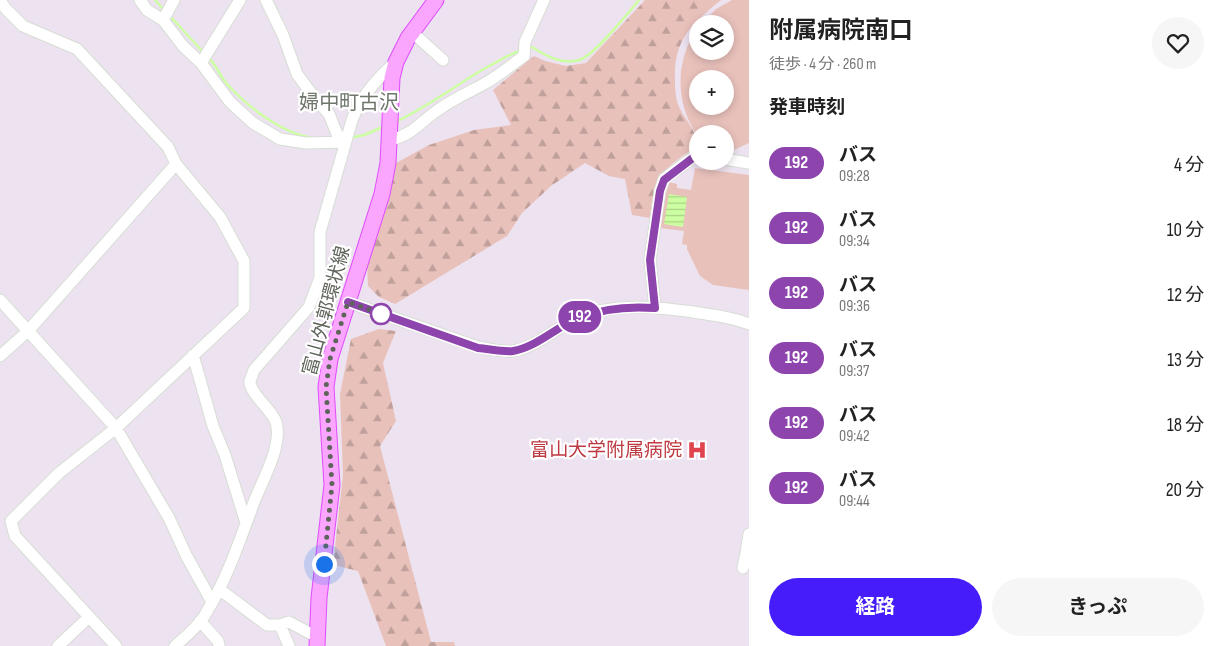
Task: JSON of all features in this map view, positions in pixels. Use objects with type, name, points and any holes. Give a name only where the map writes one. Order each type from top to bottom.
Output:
[{"type":"main road","name":"富山外郭環状線","points":[[317,641],[319,598],[332,485],[326,387],[330,359],[382,194],[388,163],[392,78],[396,62],[412,32],[436,0]]},
{"type":"street","points":[[140,0],[147,10],[163,20],[182,46],[200,63],[230,102],[253,123],[280,139],[306,142],[345,142]]},
{"type":"street","points":[[163,20],[174,0]]},
{"type":"street","points":[[200,63],[240,0]]},
{"type":"street","points":[[266,0],[283,35],[297,74],[314,97],[330,114],[337,134],[345,142]]},
{"type":"street","points":[[390,140],[401,138],[410,133],[431,114],[483,84],[524,56],[525,42],[544,0]]},
{"type":"street","points":[[2,8],[23,26],[77,49],[168,147],[176,164],[220,217],[244,261],[244,308],[116,428],[59,473],[11,521],[14,536],[116,646]]},
{"type":"street","points":[[412,32],[443,60]]},
{"type":"street","points":[[174,646],[205,615],[219,589],[270,465],[276,441],[276,422],[262,400],[254,393],[250,382],[254,370],[309,307],[320,278],[320,232],[358,103],[383,73],[396,62]]},
{"type":"street","points":[[655,308],[650,260],[660,191],[664,180],[689,160]]},
{"type":"street","points":[[734,161],[748,163]]},
{"type":"street","points":[[0,356],[28,331],[176,164]]},
{"type":"street","points":[[0,300],[116,428],[169,518],[186,555],[212,602]]},
{"type":"street","points":[[348,302],[478,348],[500,351],[514,351],[533,343],[578,318],[601,310],[622,307],[655,308],[716,315],[749,324]]},
{"type":"street","points":[[193,355],[213,426],[225,455],[246,523]]},
{"type":"street","points":[[743,568],[748,552],[749,534]]},
{"type":"street","points":[[219,589],[262,623],[280,625],[289,622],[317,641]]},
{"type":"street","points":[[58,646],[88,618]]},
{"type":"street","points":[[200,621],[218,641],[219,646]]},
{"type":"street","points":[[280,625],[289,646]]},
{"type":"green space","points":[[645,0],[721,0],[704,15],[689,15],[689,30],[677,55],[675,82],[680,109],[689,125],[689,152],[676,161],[658,182],[650,218],[632,215],[625,179],[609,176],[585,163],[551,186],[522,213],[507,236],[395,304],[379,297],[368,286],[367,264],[396,163],[429,145],[474,130],[511,125],[493,90],[534,56],[566,66],[586,63]]},
{"type":"green space","points":[[732,0],[749,0],[749,143],[734,150],[734,125],[691,125],[682,96],[680,82],[689,44],[689,60],[734,60],[734,15],[710,15],[716,9]]},
{"type":"green space","points":[[695,170],[749,175],[749,290],[713,285],[700,276],[687,249],[687,245],[682,244],[684,231],[660,228],[668,182],[677,184],[677,188],[691,190]]},
{"type":"green space","points":[[379,329],[396,331],[383,363],[396,421],[380,446],[431,642],[454,642],[455,646],[386,646],[358,571],[333,565],[343,475],[340,394],[351,339]]},
{"type":"shaded area","points":[[669,194],[687,197],[683,227],[664,224]]},
{"type":"waterway","points":[[155,0],[164,10]]},
{"type":"waterway","points":[[528,49],[532,47],[560,60],[579,60],[602,43],[639,0]]},
{"type":"waterway","points":[[170,16],[203,52]]},
{"type":"waterway","points":[[395,122],[489,66],[520,51]]},
{"type":"waterway","points":[[209,58],[227,84],[255,110],[289,131],[312,138]]},
{"type":"waterway","points":[[350,138],[364,135],[385,126]]},
{"type":"bus line","name":"192","points":[[348,302],[478,348],[500,351],[514,351],[533,343],[578,318],[601,310],[637,306],[655,308],[650,260],[660,191],[664,180],[689,161]]},
{"type":"place","name":"富山大学附属病院","points":[[697,450]]},
{"type":"district","name":"婦中町古沢","points":[[349,103]]},
{"type":"route","points":[[324,564],[332,485],[326,387],[330,359],[348,302],[385,315],[381,314]]}]
